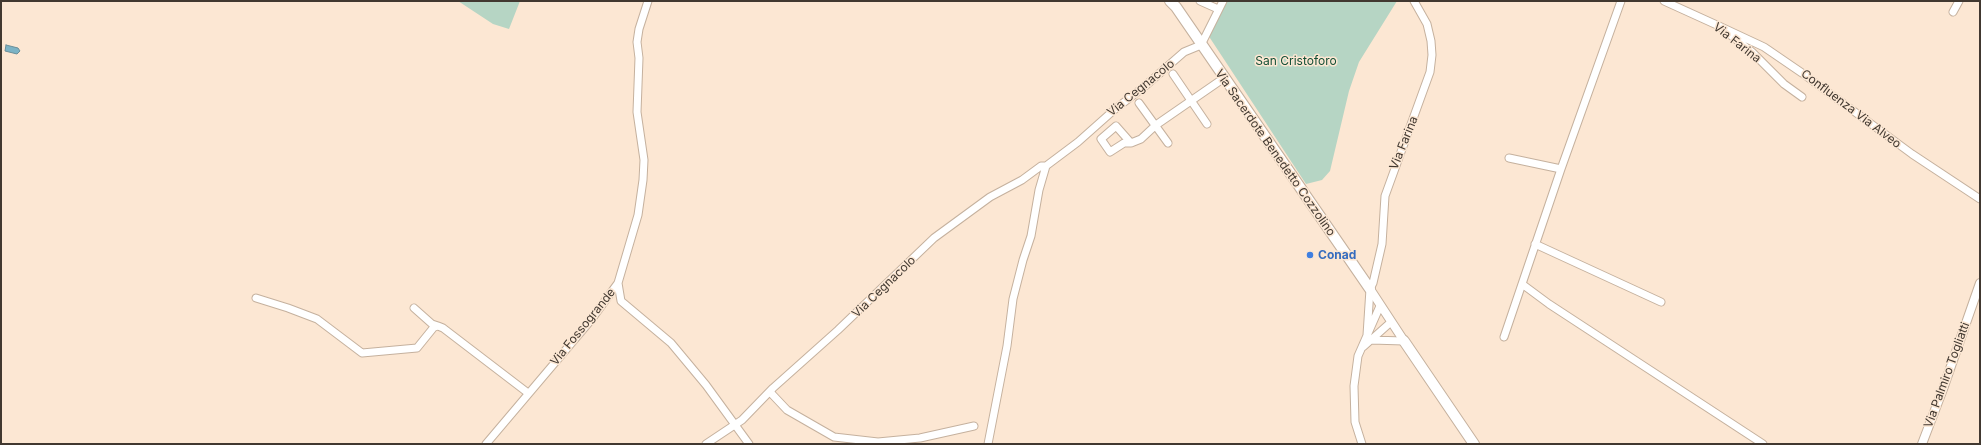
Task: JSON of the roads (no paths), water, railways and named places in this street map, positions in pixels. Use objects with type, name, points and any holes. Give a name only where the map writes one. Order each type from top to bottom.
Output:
[{"type":"main road","name":"Via Sacerdote Benedetto Cozzolino","points":[[1170,1],[1176,7],[1200,45],[1370,289]]},
{"type":"main road","name":"Via Sacerdote Benedetto Cozzolino","points":[[1404,341],[1474,444]]},
{"type":"street","name":"Via Fossogrande","points":[[486,444],[591,320],[618,283],[638,215],[643,180],[644,160],[637,112],[639,58],[637,42],[639,29],[648,1]]},
{"type":"street","points":[[1200,1],[1218,9]]},
{"type":"street","points":[[1200,45],[1223,1]]},
{"type":"street","name":"Via Farina","points":[[1369,338],[1370,289],[1373,283],[1382,244],[1385,196],[1400,151],[1417,111],[1430,72],[1432,55],[1431,41],[1427,24],[1414,1]]},
{"type":"street","points":[[1504,337],[1561,169],[1621,1]]},
{"type":"street","name":"Via Farina","points":[[1664,1],[1719,26],[1752,52],[1784,84],[1802,98]]},
{"type":"street","points":[[1952,12],[1959,1]]},
{"type":"street","name":"Confluenza Via Alveo","points":[[1719,26],[1764,47],[1912,154],[1980,199]]},
{"type":"street","name":"Via Cegnacolo","points":[[706,444],[733,424],[742,420],[934,238],[990,197],[1022,180],[1041,166],[1046,166],[1078,142],[1184,52],[1200,45]]},
{"type":"street","points":[[1173,74],[1206,124]]},
{"type":"street","points":[[1131,143],[1141,140],[1156,125],[1224,78]]},
{"type":"street","points":[[1139,103],[1168,143]]},
{"type":"street","points":[[1509,158],[1561,169]]},
{"type":"street","points":[[988,444],[1007,346],[1013,298],[1031,236],[1039,190],[1046,166]]},
{"type":"street","points":[[1535,244],[1661,302]]},
{"type":"street","points":[[618,283],[621,301],[671,343],[710,389],[748,444]]},
{"type":"street","name":"Via Palmiro Togliatti","points":[[1922,444],[1980,283]]},
{"type":"street","points":[[1522,284],[1549,304],[1763,444]]},
{"type":"street","name":"Via Sacerdote Benedetto Cozzolino","points":[[1370,289],[1404,341]]},
{"type":"street","points":[[256,298],[317,319],[362,353],[417,348],[434,327],[438,326]]},
{"type":"street","points":[[1362,444],[1355,422],[1354,386],[1358,356],[1369,338],[1380,306]]},
{"type":"street","points":[[414,308],[432,324],[443,328],[528,393]]},
{"type":"street","points":[[1369,338],[1391,322]]},
{"type":"street","points":[[1369,338],[1404,341]]},
{"type":"street","points":[[770,392],[787,410],[834,437],[878,442],[920,438],[974,426]]},
{"type":"water","points":[[6,45],[18,48],[20,51],[17,54],[5,51]]},
{"type":"place","name":"Conad","points":[[1310,255]]},
{"type":"park label","name":"San Cristoforo","points":[[1296,61]]}]
